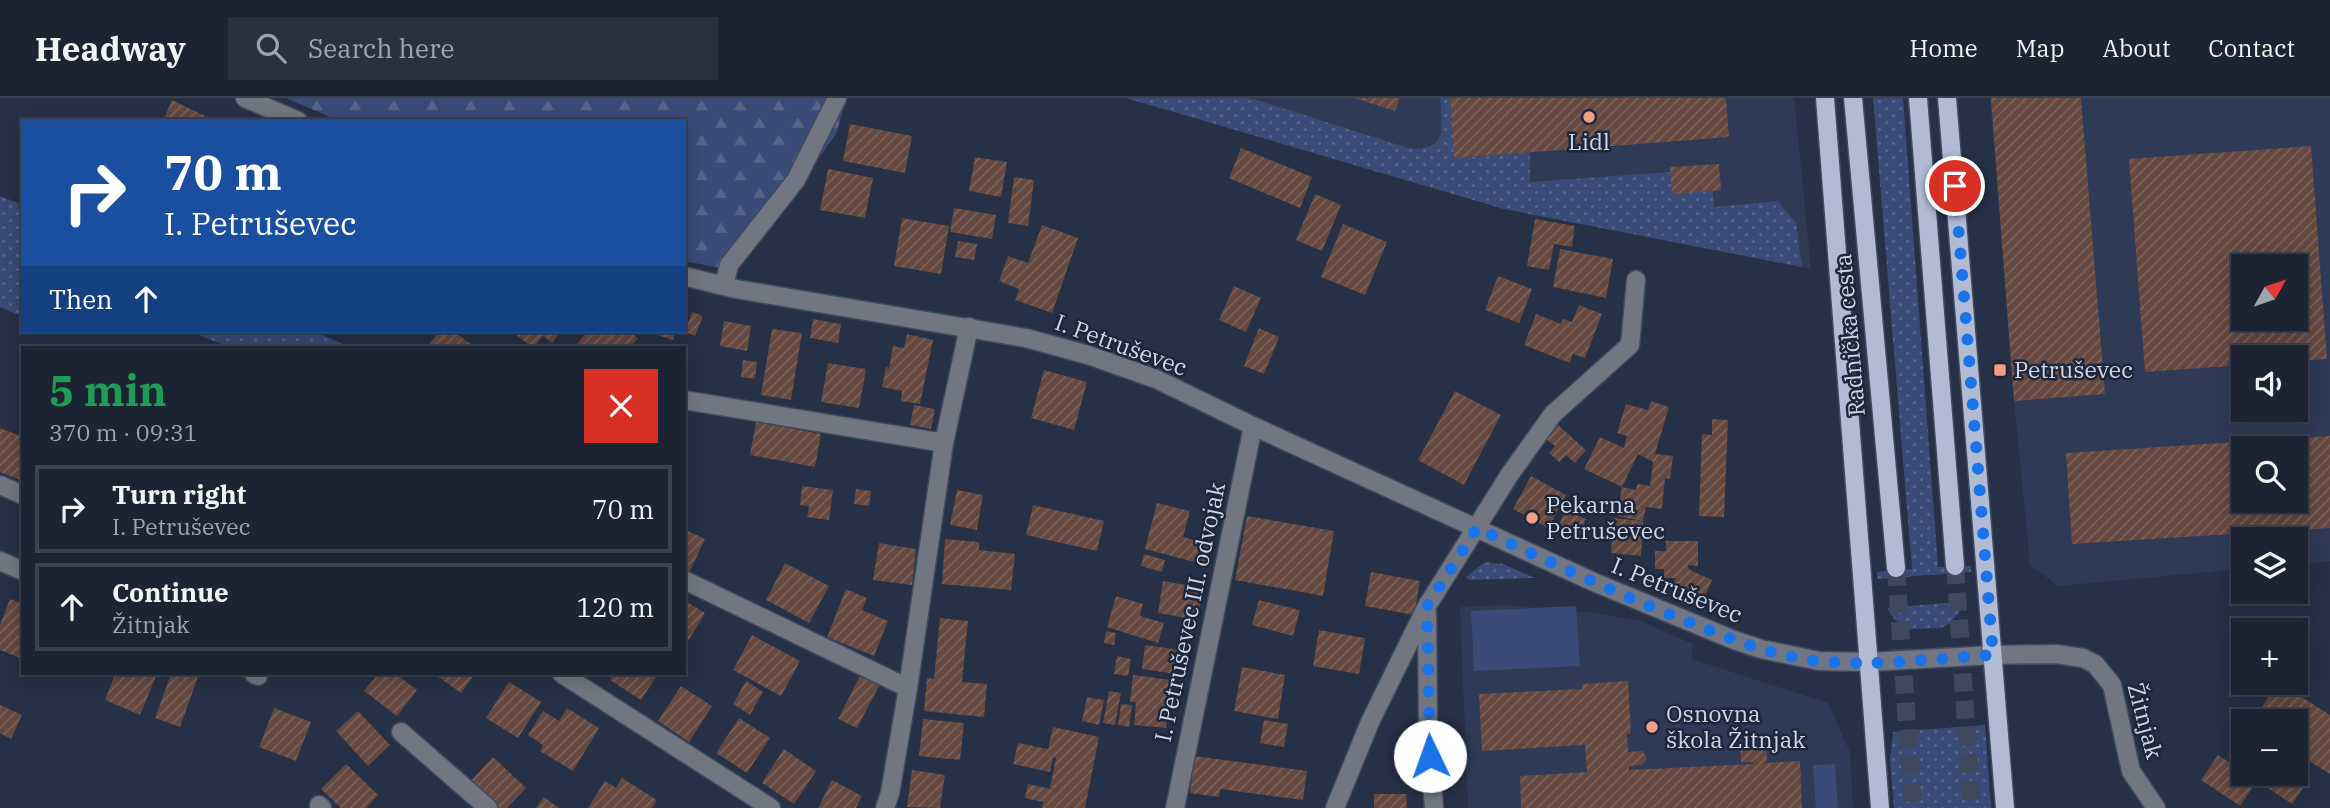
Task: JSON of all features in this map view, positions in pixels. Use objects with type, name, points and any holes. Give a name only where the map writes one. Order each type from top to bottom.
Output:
[{"type":"main road","points":[[1825,98],[1880,808]]},
{"type":"main road","name":"Radnička cesta","points":[[1853,98],[1896,568]]},
{"type":"main road","points":[[1918,98],[1955,566]]},
{"type":"main road","points":[[1947,98],[2005,808]]},
{"type":"street","points":[[245,98],[293,119]]},
{"type":"street","points":[[724,286],[729,265],[796,180],[837,98]]},
{"type":"street","name":"I. Petruševec","points":[[686,276],[724,286],[1026,338],[1098,359],[1156,379],[1596,583],[1734,640],[1819,661],[1868,662]]},
{"type":"street","points":[[1335,808],[1370,722],[1427,606],[1510,474],[1553,414],[1630,345],[1636,279]]},
{"type":"street","points":[[885,808],[908,688],[944,443],[969,327]]},
{"type":"street","points":[[686,400],[944,443]]},
{"type":"street","name":"I. Petruševec III. odvojak","points":[[1175,808],[1253,426]]},
{"type":"street","points":[[0,485],[21,494]]},
{"type":"street","points":[[0,561],[21,570]]},
{"type":"street","points":[[686,581],[908,688]]},
{"type":"street","points":[[1427,606],[1428,730],[1434,808]]},
{"type":"street","name":"Žitnjak","points":[[1868,662],[1993,655],[2056,654],[2083,657],[2095,664],[2112,685],[2132,771],[2156,808]]},
{"type":"street","points":[[564,675],[771,808]]},
{"type":"street","points":[[401,732],[488,808]]},
{"type":"shaded area","points":[[1126,98],[1794,98],[1811,269],[1504,209]]},
{"type":"shaded area","points":[[1990,98],[2330,98],[2330,561],[2308,563],[2308,527],[2231,527],[2231,570],[2058,586],[2030,565]]},
{"type":"shaded area","name":"Osnovna škola Žitnjak","points":[[1504,605],[1595,613],[1640,621],[1693,644],[1692,659],[1828,703],[1850,752],[1853,808],[1468,808],[1460,607]]},
{"type":"green space","points":[[286,98],[847,98],[836,134],[737,271],[686,261],[686,119],[334,119]]},
{"type":"green space","points":[[1126,98],[1250,98],[1408,148],[1421,148],[1437,142],[1442,128],[1440,98],[1450,98],[1455,158],[1530,152],[1530,182],[1670,172],[1713,190],[1714,207],[1778,201],[1796,223],[1802,267],[1504,209]]},
{"type":"green space","points":[[1873,98],[1903,98],[1938,567],[1971,566],[1971,572],[1877,579],[1877,572],[1912,569]]},
{"type":"green space","points":[[0,196],[21,204],[21,316],[0,307]]},
{"type":"green space","points":[[194,333],[318,333],[348,346],[226,346]]},
{"type":"green space","points":[[1485,562],[1503,564],[1535,578],[1469,580],[1466,577]]},
{"type":"green space","points":[[1967,601],[1951,623],[1941,628],[1908,629],[1894,619],[1887,608]]},
{"type":"green space","points":[[1576,606],[1580,666],[1474,671],[1471,611]]},
{"type":"green space","points":[[1985,725],[1991,808],[1894,808],[1890,760],[1893,732]]},
{"type":"green space","points":[[1835,764],[1838,808],[1816,808],[1813,765]]},
{"type":"building","points":[[1354,98],[1400,98],[1395,111]]},
{"type":"building","name":"Lidl","points":[[1450,98],[1726,98],[1729,137],[1454,158]]},
{"type":"building","points":[[1991,98],[2081,98],[2105,394],[2014,401]]},
{"type":"building","points":[[172,100],[205,116],[204,119],[164,119]]},
{"type":"building","points":[[850,124],[912,136],[905,173],[843,161]]},
{"type":"building","points":[[2311,146],[2327,359],[2308,360],[2308,345],[2231,345],[2231,366],[2145,372],[2129,159]]},
{"type":"building","points":[[1241,148],[1312,177],[1300,208],[1229,178]]},
{"type":"building","points":[[975,157],[1007,162],[1001,197],[969,191]]},
{"type":"building","points":[[1719,164],[1721,190],[1672,194],[1670,167]]},
{"type":"building","points":[[828,169],[873,178],[865,218],[820,210]]},
{"type":"building","points":[[1014,177],[1034,180],[1028,226],[1008,223]]},
{"type":"building","points":[[1315,194],[1341,205],[1322,251],[1296,240]]},
{"type":"building","points":[[954,208],[996,215],[992,239],[950,232]]},
{"type":"building","points":[[902,218],[949,226],[941,274],[894,266]]},
{"type":"building","points":[[1535,219],[1575,226],[1572,247],[1554,244],[1549,270],[1527,266]]},
{"type":"building","points":[[1343,224],[1387,242],[1365,295],[1321,277]]},
{"type":"building","points":[[1042,225],[1078,238],[1052,313],[1015,300],[1019,289],[999,281],[1008,256],[1028,263]]},
{"type":"building","points":[[958,241],[977,244],[974,260],[955,257]]},
{"type":"building","points":[[1560,249],[1613,259],[1606,298],[1553,287]]},
{"type":"building","points":[[1498,276],[1532,289],[1519,323],[1485,310]]},
{"type":"building","points":[[1234,286],[1261,298],[1246,332],[1219,320]]},
{"type":"building","points":[[1579,305],[1602,314],[1585,358],[1573,354],[1570,363],[1524,345],[1536,314],[1561,324],[1563,319],[1572,322]]},
{"type":"building","points":[[692,312],[703,316],[695,336],[686,332]]},
{"type":"building","points":[[813,319],[841,324],[838,343],[810,338]]},
{"type":"building","points":[[724,321],[751,326],[747,351],[720,346]]},
{"type":"building","points":[[1259,328],[1279,337],[1264,374],[1244,366]]},
{"type":"building","points":[[772,329],[802,333],[791,400],[761,395]]},
{"type":"building","points":[[438,333],[456,333],[473,346],[428,346]]},
{"type":"building","points":[[514,333],[560,333],[552,343],[543,336],[535,346],[530,346]]},
{"type":"building","points":[[585,333],[632,333],[638,338],[632,346],[576,346]]},
{"type":"building","points":[[654,333],[675,333],[673,340]]},
{"type":"building","points":[[907,334],[933,340],[920,404],[901,401],[902,391],[882,387],[893,346],[904,348]]},
{"type":"building","points":[[743,360],[757,362],[755,379],[741,377]]},
{"type":"building","points":[[828,363],[866,369],[859,408],[821,402]]},
{"type":"building","points":[[1044,370],[1087,382],[1074,430],[1031,418]]},
{"type":"building","points":[[1455,391],[1501,415],[1464,485],[1418,460]]},
{"type":"building","points":[[1651,401],[1669,407],[1655,454],[1673,456],[1670,479],[1665,478],[1662,509],[1646,507],[1643,521],[1617,516],[1622,487],[1584,469],[1600,437],[1624,448],[1627,436],[1617,433],[1626,404],[1648,410]],"holes":[[[1638,454],[1653,462],[1650,486],[1637,484],[1636,490],[1622,487]]]},
{"type":"building","points":[[914,405],[935,409],[931,429],[910,425]]},
{"type":"building","points":[[1712,419],[1728,420],[1724,517],[1699,516],[1702,434],[1712,435]]},
{"type":"building","points":[[756,422],[821,434],[815,467],[750,455]]},
{"type":"building","points":[[1558,425],[1586,450],[1575,463],[1566,455],[1559,462],[1549,453],[1555,446],[1546,439]]},
{"type":"building","points":[[0,428],[21,436],[21,479],[0,472]]},
{"type":"building","points":[[2330,436],[2330,528],[2231,527],[2231,534],[2072,544],[2066,453],[2231,442],[2231,513],[2308,513],[2308,437]]},
{"type":"building","points":[[1531,476],[1566,495],[1548,528],[1513,509]]},
{"type":"building","points":[[802,486],[833,490],[829,520],[807,517],[809,506],[800,505]]},
{"type":"building","points":[[856,489],[871,491],[869,506],[854,504]]},
{"type":"building","points":[[957,490],[983,495],[977,530],[950,525]]},
{"type":"building","points":[[1157,503],[1190,511],[1183,537],[1211,544],[1206,565],[1145,549]]},
{"type":"building","points":[[1033,505],[1104,521],[1097,551],[1026,535]]},
{"type":"building","points":[[1565,510],[1586,519],[1578,537],[1558,528]]},
{"type":"building","points":[[1247,516],[1334,531],[1323,596],[1235,580]]},
{"type":"building","points":[[1613,518],[1643,521],[1641,556],[1611,553]]},
{"type":"building","points":[[686,530],[705,539],[686,574]]},
{"type":"building","points":[[945,539],[979,542],[979,550],[1015,554],[1011,590],[942,584]]},
{"type":"building","points":[[1666,541],[1698,541],[1698,566],[1688,565],[1688,569],[1712,580],[1703,600],[1673,586],[1676,578],[1664,578],[1664,569],[1655,569],[1655,551],[1666,551]]},
{"type":"building","points":[[879,543],[916,549],[912,585],[873,580]]},
{"type":"building","points":[[1144,554],[1165,560],[1162,572],[1141,566]]},
{"type":"building","points":[[785,563],[829,586],[809,623],[766,600]]},
{"type":"building","points":[[1371,572],[1420,581],[1414,615],[1365,606]]},
{"type":"building","points":[[1163,581],[1203,588],[1197,620],[1158,613]]},
{"type":"building","points":[[846,589],[867,598],[862,610],[888,621],[874,656],[827,637]]},
{"type":"building","points":[[1116,596],[1143,604],[1140,616],[1164,623],[1158,643],[1107,627]]},
{"type":"building","points":[[10,599],[21,603],[21,658],[0,650],[0,625]]},
{"type":"building","points":[[1259,600],[1300,610],[1293,636],[1252,625]]},
{"type":"building","points":[[686,601],[705,613],[686,643]]},
{"type":"building","points":[[940,618],[968,621],[962,682],[987,684],[984,717],[924,711],[927,678],[934,679]]},
{"type":"building","points":[[1319,630],[1365,638],[1359,674],[1313,666]]},
{"type":"building","points":[[1106,631],[1116,633],[1114,645],[1104,643]]},
{"type":"building","points":[[752,635],[800,661],[781,696],[733,670]]},
{"type":"building","points":[[1145,645],[1180,650],[1176,674],[1142,669]]},
{"type":"building","points":[[1117,656],[1131,659],[1128,676],[1114,674]]},
{"type":"building","points":[[1242,667],[1285,675],[1278,719],[1234,711]]},
{"type":"building","points":[[861,674],[880,684],[857,728],[838,719]]},
{"type":"building","points":[[115,675],[157,675],[140,715],[105,700]]},
{"type":"building","points":[[171,675],[199,675],[180,727],[155,718]]},
{"type":"building","points":[[377,675],[397,675],[417,690],[397,716],[364,691]]},
{"type":"building","points":[[435,675],[474,675],[461,693]]},
{"type":"building","points":[[613,675],[657,675],[641,700],[610,680]]},
{"type":"building","points":[[1133,675],[1171,680],[1166,728],[1134,725],[1136,702],[1130,702]]},
{"type":"building","points":[[746,681],[763,692],[750,715],[733,704]]},
{"type":"building","points":[[1628,681],[1631,733],[1627,734],[1628,752],[1642,751],[1646,756],[1642,765],[1629,766],[1629,770],[1753,764],[1741,762],[1740,745],[1766,744],[1767,761],[1764,763],[1800,761],[1802,808],[1521,808],[1520,776],[1587,772],[1585,745],[1482,751],[1479,694],[1582,689],[1582,684]]},
{"type":"building","points":[[509,682],[541,702],[518,738],[486,718]]},
{"type":"building","points":[[681,686],[712,706],[689,742],[658,721]]},
{"type":"building","points":[[1109,691],[1121,693],[1115,725],[1103,723]]},
{"type":"building","points":[[2270,695],[2298,695],[2330,715],[2330,774],[2308,760],[2308,709],[2262,707]]},
{"type":"building","points":[[1087,697],[1104,700],[1099,725],[1082,721]]},
{"type":"building","points":[[1121,704],[1132,705],[1129,727],[1118,725]]},
{"type":"building","points":[[0,705],[22,715],[11,739],[0,733]]},
{"type":"building","points":[[274,708],[311,722],[296,761],[259,747]]},
{"type":"building","points":[[567,708],[599,728],[573,771],[540,751],[543,745],[528,735],[543,711],[559,721]]},
{"type":"building","points":[[358,711],[390,745],[368,766],[336,731]]},
{"type":"building","points":[[739,718],[770,738],[747,773],[716,753]]},
{"type":"building","points":[[923,719],[964,723],[960,760],[919,756]]},
{"type":"building","points":[[1264,720],[1288,724],[1284,747],[1260,743]]},
{"type":"building","points":[[1053,727],[1099,737],[1085,808],[1042,808],[1043,802],[1025,798],[1028,784],[1062,791],[1050,788],[1056,758],[1053,757],[1050,772],[1013,764],[1018,743],[1048,749]]},
{"type":"building","points":[[784,749],[816,771],[794,804],[762,783]]},
{"type":"building","points":[[2218,755],[2231,764],[2231,786],[2254,786],[2240,806],[2201,780]]},
{"type":"building","points":[[1194,756],[1307,771],[1303,800],[1220,789],[1219,797],[1190,793]]},
{"type":"building","points":[[493,757],[526,788],[507,808],[496,808],[469,783]]},
{"type":"building","points":[[346,764],[378,795],[366,808],[341,808],[321,789]]},
{"type":"building","points":[[912,770],[945,775],[940,808],[907,807]]},
{"type":"building","points":[[622,778],[657,800],[652,808],[588,808],[605,781],[616,788]]},
{"type":"building","points":[[832,780],[862,796],[856,808],[818,808]]},
{"type":"building","points":[[2265,786],[2304,786],[2292,804]]},
{"type":"building","points":[[1374,794],[1406,794],[1407,808],[1374,808]]},
{"type":"building","points":[[544,797],[559,808],[536,808]]},
{"type":"tunnel","points":[[1955,566],[1972,808]]},
{"type":"tunnel","points":[[1896,568],[1913,808]]},
{"type":"place","name":"Lidl","points":[[1589,117]]},
{"type":"place","name":"Petruševec","points":[[2000,370]]},
{"type":"place","name":"Pekarna Petruševec","points":[[1532,518]]},
{"type":"place","name":"Osnovna škola Žitnjak","points":[[1652,727]]},
{"type":"route","points":[[1430,756],[1427,606],[1477,528],[1651,607],[1734,640],[1786,656],[1819,661],[1868,662],[1993,655],[1955,186]]}]
